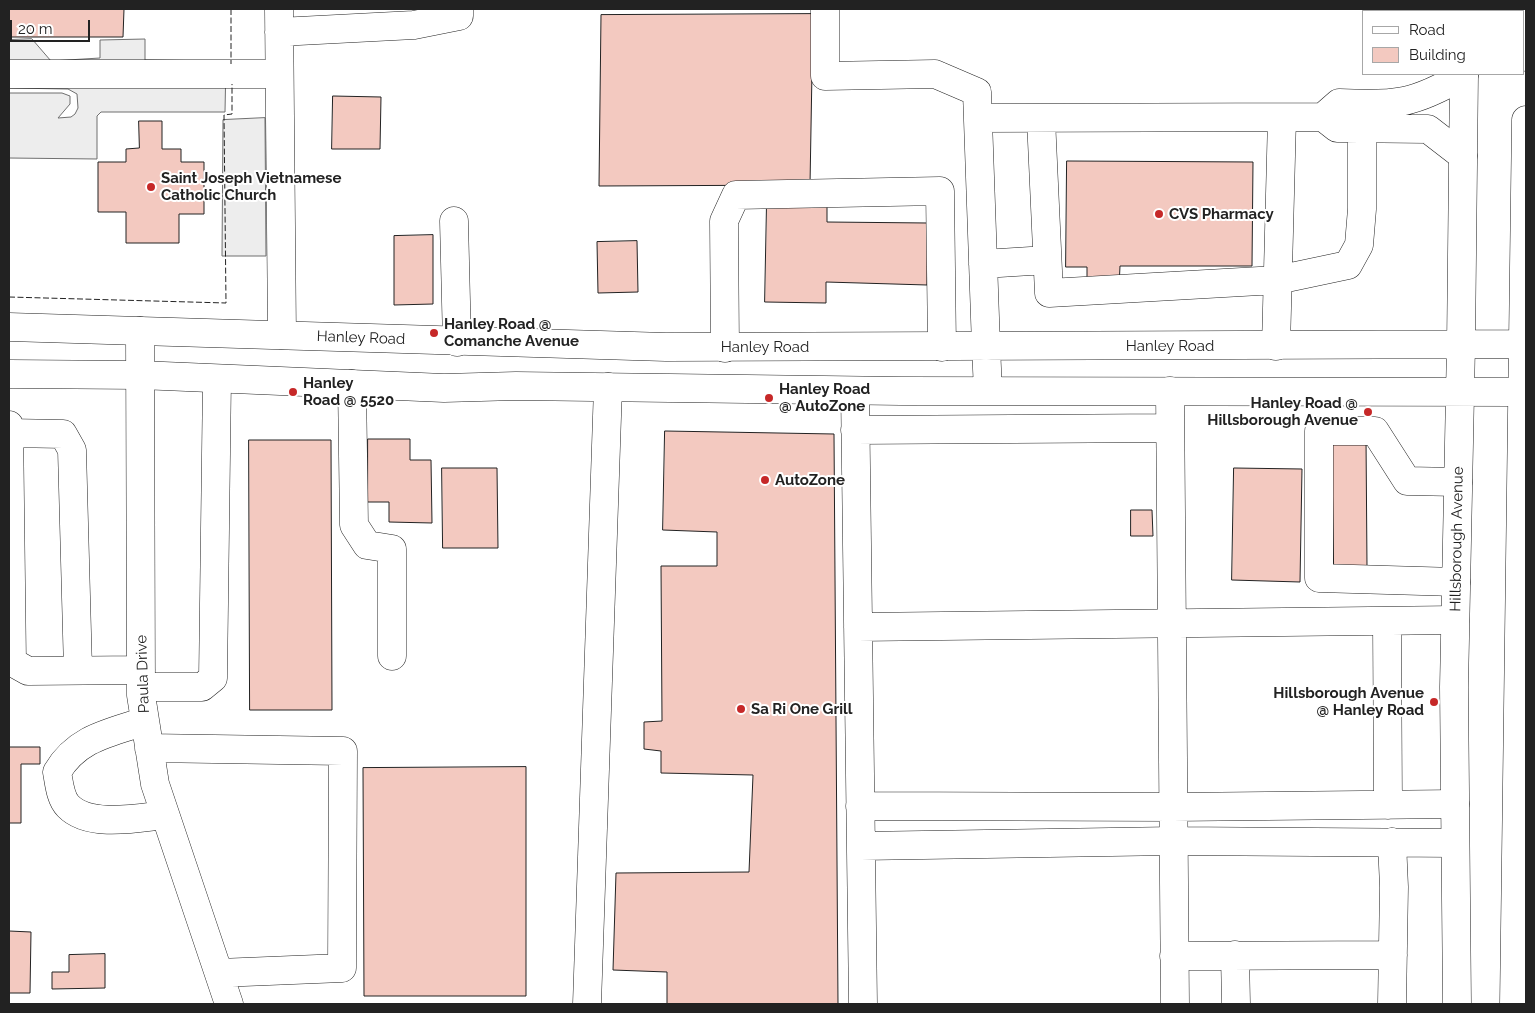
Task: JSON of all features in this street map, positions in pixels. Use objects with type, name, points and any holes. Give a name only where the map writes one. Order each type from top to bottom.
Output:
[{"type":"main road","points":[[282,335],[278,74],[279,20],[414,25],[459,16],[459,9]]},
{"type":"main road","points":[[825,9],[825,76],[935,74],[977,92],[988,391]]},
{"type":"main road","points":[[1526,9],[1526,57]]},
{"type":"main road","points":[[9,74],[278,74]]},
{"type":"main road","points":[[1324,117],[1339,103],[1382,105],[1412,100],[1433,93],[1462,75]]},
{"type":"main road","name":"Hillsborough Avenue","points":[[1457,1004],[1455,620],[1464,75]]},
{"type":"main road","points":[[978,118],[1324,117],[1337,128],[1428,129],[1463,156]]},
{"type":"main road","points":[[1276,346],[1282,118]]},
{"type":"main road","points":[[1041,119],[1049,293],[1277,280],[1348,265],[1359,246],[1362,210],[1362,127]]},
{"type":"main road","points":[[1514,1004],[1521,842],[1523,627],[1522,344],[1526,120]]},
{"type":"main road","points":[[725,348],[724,221],[736,195],[940,191],[942,347]]},
{"type":"main road","points":[[454,221],[457,342]]},
{"type":"main road","points":[[983,264],[1047,260]]},
{"type":"main road","name":"Hanley Road","points":[[9,327],[457,342],[725,348],[1522,344]]},
{"type":"main road","name":"Paula Drive","points":[[140,331],[141,679],[145,721],[155,784],[229,1004]]},
{"type":"main road","points":[[854,347],[863,1004]]},
{"type":"main road","points":[[9,374],[140,375],[444,388],[516,386],[855,391],[1522,392]]},
{"type":"main road","points":[[9,425],[12,662],[28,671],[78,670],[202,687],[213,678],[216,379]]},
{"type":"main road","points":[[352,384],[354,525],[367,545],[392,549],[392,656]]},
{"type":"main road","points":[[587,1004],[608,388]]},
{"type":"main road","points":[[1170,391],[1174,1004]]},
{"type":"main road","points":[[855,430],[1170,428]]},
{"type":"main road","points":[[1456,582],[1319,578],[1319,430],[1375,432],[1407,481],[1458,482]]},
{"type":"main road","points":[[9,433],[64,434],[72,450],[78,670]]},
{"type":"main road","points":[[858,627],[1455,620]]},
{"type":"main road","points":[[1387,621],[1388,805]]},
{"type":"main road","points":[[145,721],[89,740],[66,757],[57,772],[61,793],[67,805],[85,816],[104,820],[130,820],[165,815]]},
{"type":"main road","points":[[149,748],[343,751],[342,968],[219,974]]},
{"type":"main road","points":[[860,806],[1173,807],[1455,804]]},
{"type":"main road","points":[[861,846],[1173,841],[1455,843]]},
{"type":"main road","points":[[1392,842],[1392,1004]]},
{"type":"main road","points":[[1235,955],[1236,1004]]},
{"type":"main road","points":[[1174,956],[1393,955]]},
{"type":"shaded area","points":[[32,39],[51,61],[100,58],[100,40],[145,39],[145,60],[226,61],[225,112],[101,112],[97,116],[97,159],[9,158],[9,93],[62,93],[70,96],[70,104],[58,118],[71,117],[78,108],[77,94],[68,89],[9,88],[9,40]]},
{"type":"shaded area","points":[[265,118],[266,256],[222,256],[223,120]]},
{"type":"building","points":[[9,9],[124,9],[123,37],[9,37]]},
{"type":"building","points":[[813,14],[810,185],[599,186],[601,15]]},
{"type":"building","points":[[333,96],[381,97],[380,149],[332,149]]},
{"type":"building","name":"Saint Joseph Vietnamese Catholic Church","points":[[139,121],[162,121],[162,149],[181,149],[181,162],[204,162],[204,214],[179,214],[179,243],[126,243],[126,212],[98,212],[98,162],[126,162],[126,149],[139,148]]},
{"type":"building","name":"CVS Pharmacy","points":[[1067,161],[1253,162],[1252,266],[1120,266],[1119,287],[1087,287],[1087,267],[1066,267]]},
{"type":"building","points":[[767,200],[827,201],[827,222],[928,223],[927,285],[826,282],[826,303],[765,302]]},
{"type":"building","points":[[433,235],[433,304],[394,305],[394,236]]},
{"type":"building","points":[[637,241],[638,292],[598,293],[597,242]]},
{"type":"building","points":[[665,431],[834,434],[838,1004],[667,1004],[667,972],[613,970],[616,873],[749,872],[753,775],[661,773],[661,751],[644,749],[644,722],[662,721],[661,566],[717,566],[717,532],[663,530]]},
{"type":"building","points":[[1332,438],[1366,438],[1367,567],[1334,567]]},
{"type":"building","points":[[368,439],[410,439],[410,460],[431,460],[432,523],[389,522],[389,502],[368,502]]},
{"type":"building","points":[[249,440],[331,440],[332,710],[250,710]]},
{"type":"building","points":[[442,468],[497,468],[498,548],[443,548]]},
{"type":"building","points":[[1234,468],[1302,469],[1300,582],[1232,580]]},
{"type":"building","points":[[1131,510],[1152,510],[1153,536],[1131,536]]},
{"type":"building","points":[[9,747],[40,747],[40,764],[21,764],[21,823],[9,823]]},
{"type":"building","points":[[526,767],[526,996],[364,996],[363,768]]},
{"type":"building","points":[[9,931],[31,932],[30,993],[9,993]]},
{"type":"building","points":[[105,954],[105,988],[52,989],[52,972],[69,972],[69,955]]},
{"type":"fence","points":[[231,9],[231,64]]},
{"type":"fence","points":[[9,297],[226,303],[224,115],[232,114],[232,84]]},
{"type":"place","name":"Saint Joseph Vietnamese Catholic Church","points":[[151,187]]},
{"type":"place","name":"CVS Pharmacy","points":[[1159,214]]},
{"type":"place","name":"Hanley Road @ Comanche Avenue","points":[[434,333]]},
{"type":"place","name":"Hanley Road @ 5520","points":[[293,392]]},
{"type":"place","name":"Hanley Road @ AutoZone","points":[[769,398]]},
{"type":"place","name":"Hanley Road @ Hillsborough Avenue","points":[[1368,412]]},
{"type":"place","name":"AutoZone","points":[[765,480]]},
{"type":"place","name":"Hillsborough Avenue @ Hanley Road","points":[[1434,702]]},
{"type":"place","name":"Sa Ri One Grill","points":[[741,709]]}]
